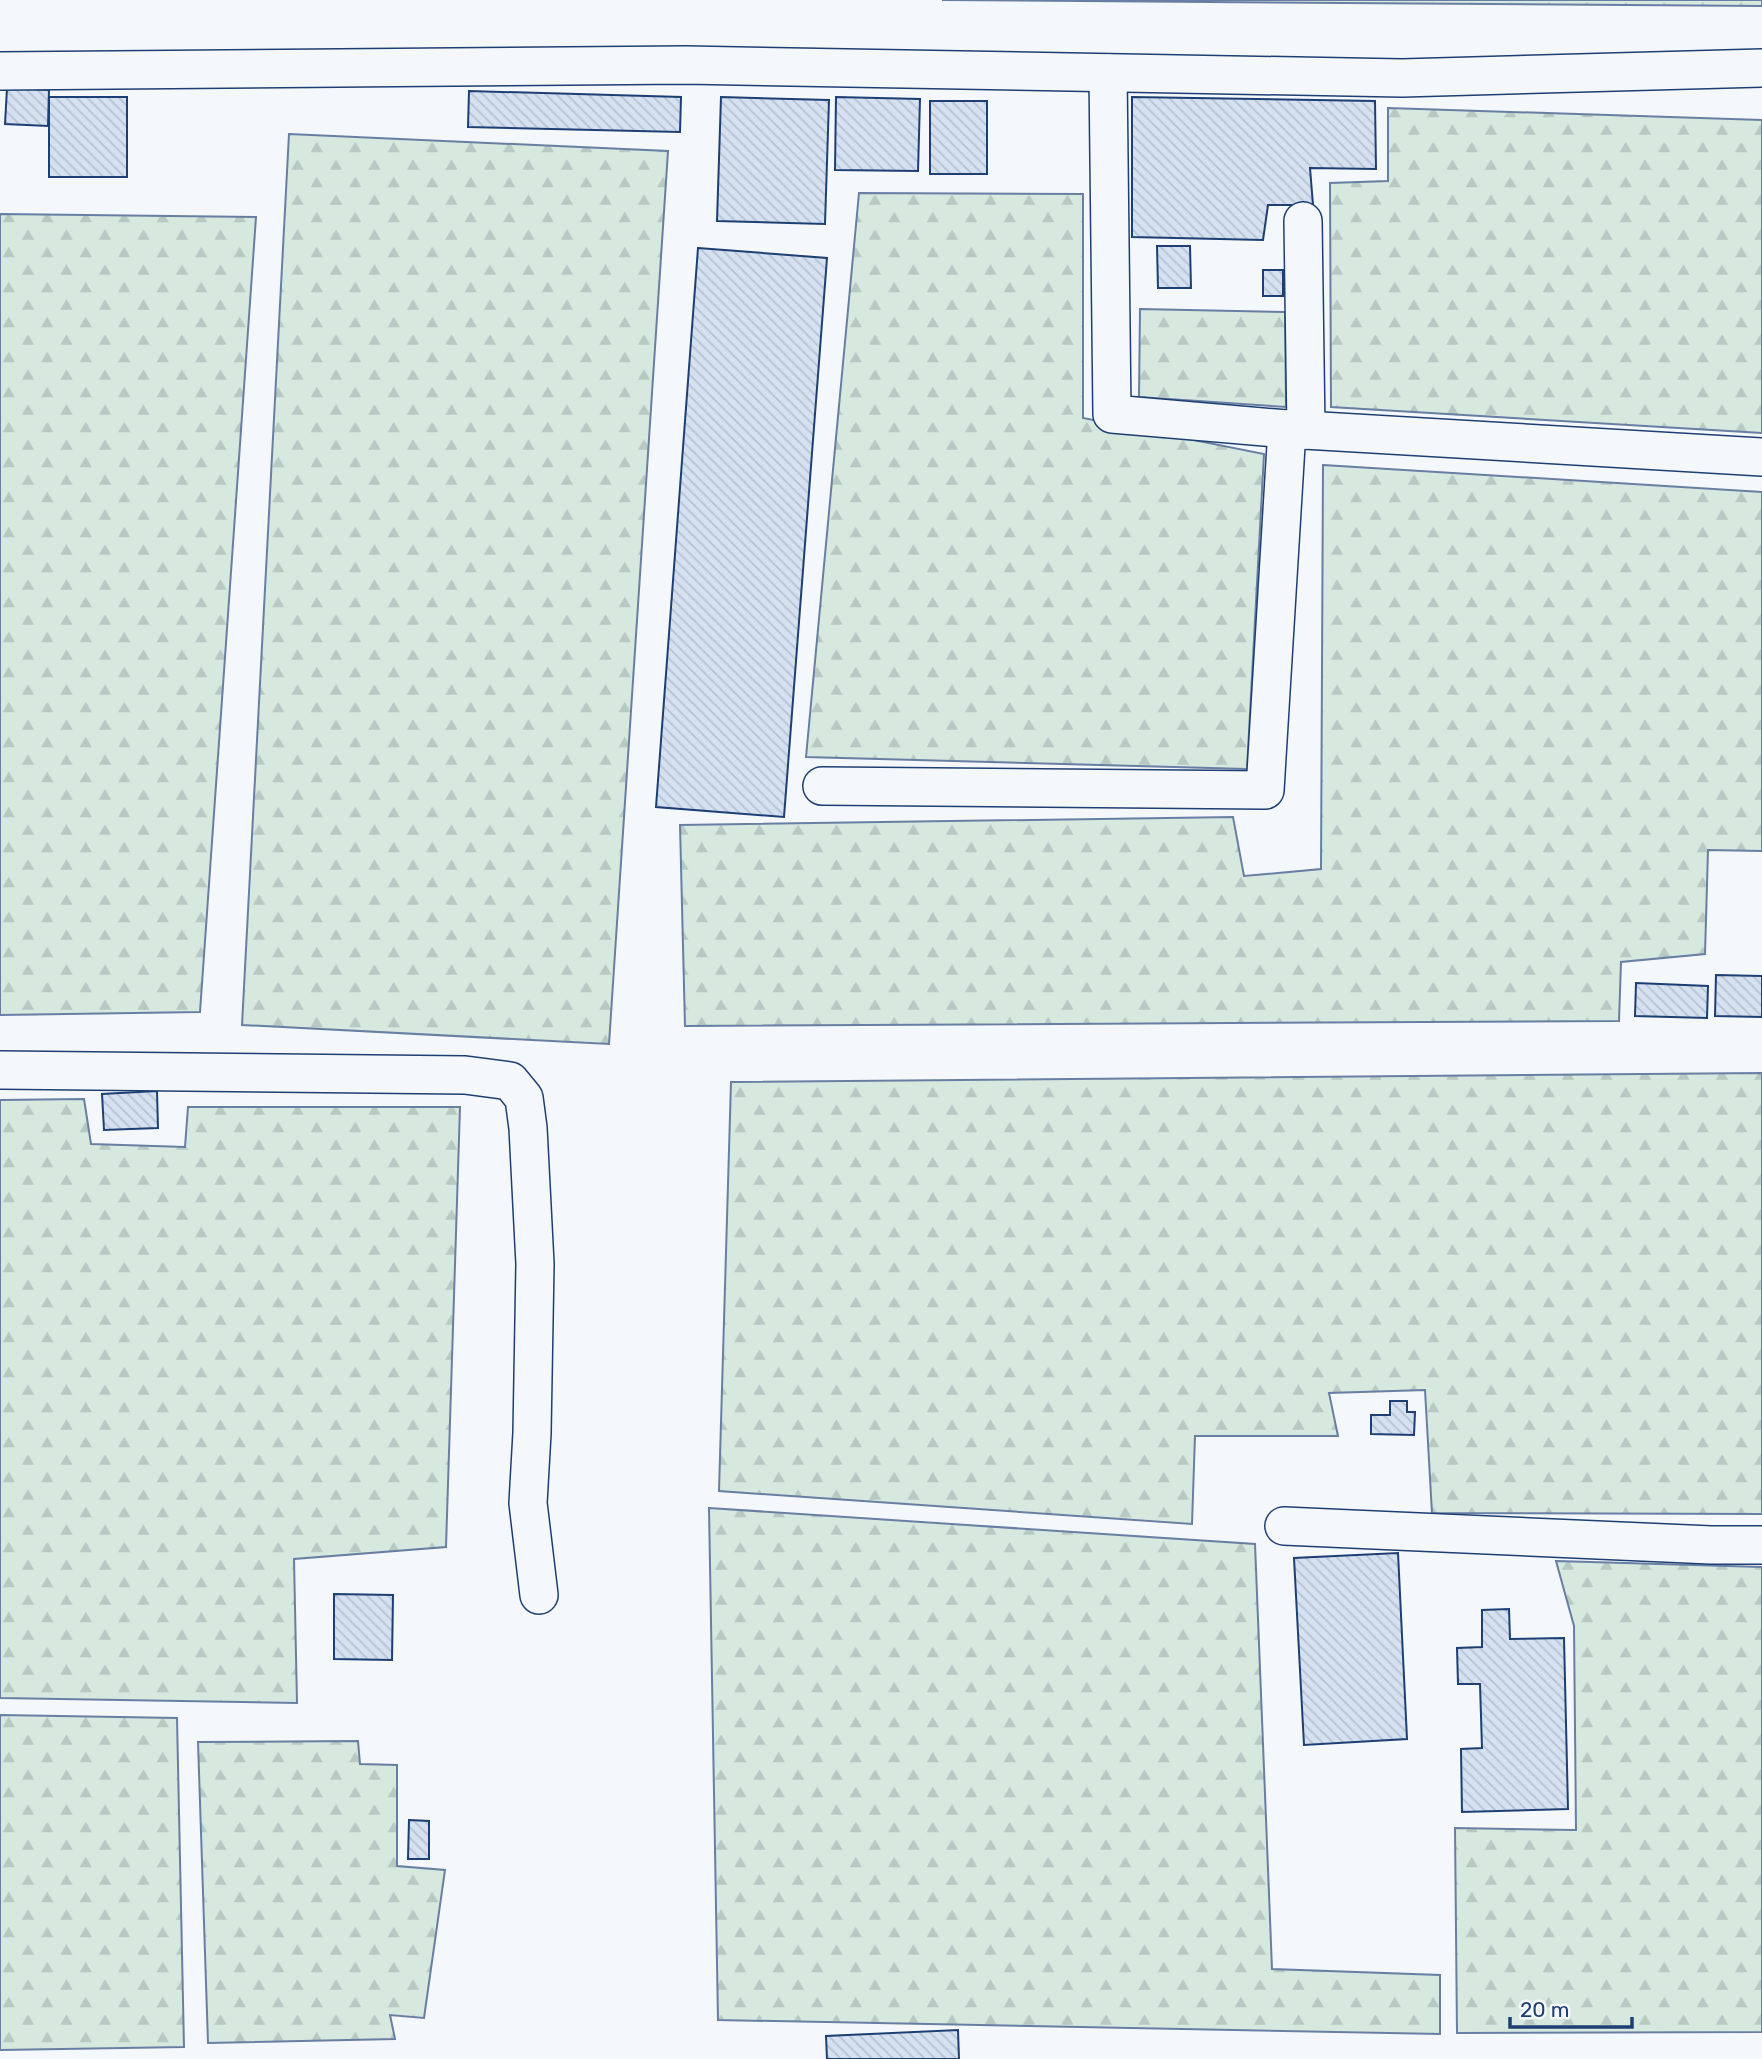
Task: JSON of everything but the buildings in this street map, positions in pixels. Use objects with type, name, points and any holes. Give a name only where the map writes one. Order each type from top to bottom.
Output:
[{"type":"street","points":[[0,71],[686,65],[1402,78],[1762,68]]},
{"type":"street","points":[[1108,73],[1112,414],[1297,429],[1762,457]]},
{"type":"street","points":[[822,786],[1265,790],[1297,429],[1303,221]]},
{"type":"street","points":[[0,1070],[465,1075],[510,1081],[524,1098],[528,1128],[535,1264],[528,1503],[539,1595]]},
{"type":"street","points":[[1284,1526],[1762,1545]]},
{"type":"green space","points":[[942,0],[1762,0],[1762,6]]},
{"type":"green space","points":[[1388,108],[1762,120],[1762,433],[1331,407],[1330,183],[1388,181]]},
{"type":"green space","points":[[289,134],[668,151],[609,1044],[242,1025]]},
{"type":"green space","points":[[859,193],[1083,194],[1083,418],[1264,454],[1247,769],[806,757]]},
{"type":"green space","points":[[0,214],[256,217],[200,1012],[0,1015]]},
{"type":"green space","points":[[1140,309],[1285,312],[1286,407],[1139,397]]},
{"type":"green space","points":[[1323,465],[1762,492],[1762,851],[1708,850],[1705,954],[1621,962],[1619,1021],[685,1026],[680,825],[1233,817],[1244,876],[1321,869]]},
{"type":"green space","points":[[1762,1073],[1762,1514],[1432,1513],[1425,1390],[1329,1393],[1338,1436],[1195,1436],[1192,1524],[719,1491],[731,1082]]},
{"type":"green space","points":[[84,1099],[91,1144],[185,1147],[188,1107],[460,1107],[446,1547],[294,1559],[297,1703],[0,1698],[0,1100]]},
{"type":"green space","points":[[709,1508],[1255,1544],[1272,1969],[1440,1975],[1440,2034],[718,2020]]},
{"type":"green space","points":[[1556,1561],[1762,1567],[1762,2032],[1457,2033],[1455,1828],[1576,1830],[1574,1626]]},
{"type":"green space","points":[[0,1715],[177,1718],[184,2047],[0,2050]]},
{"type":"green space","points":[[358,1741],[360,1764],[397,1765],[397,1866],[445,1870],[424,2018],[390,2015],[395,2039],[208,2043],[198,1742]]}]
